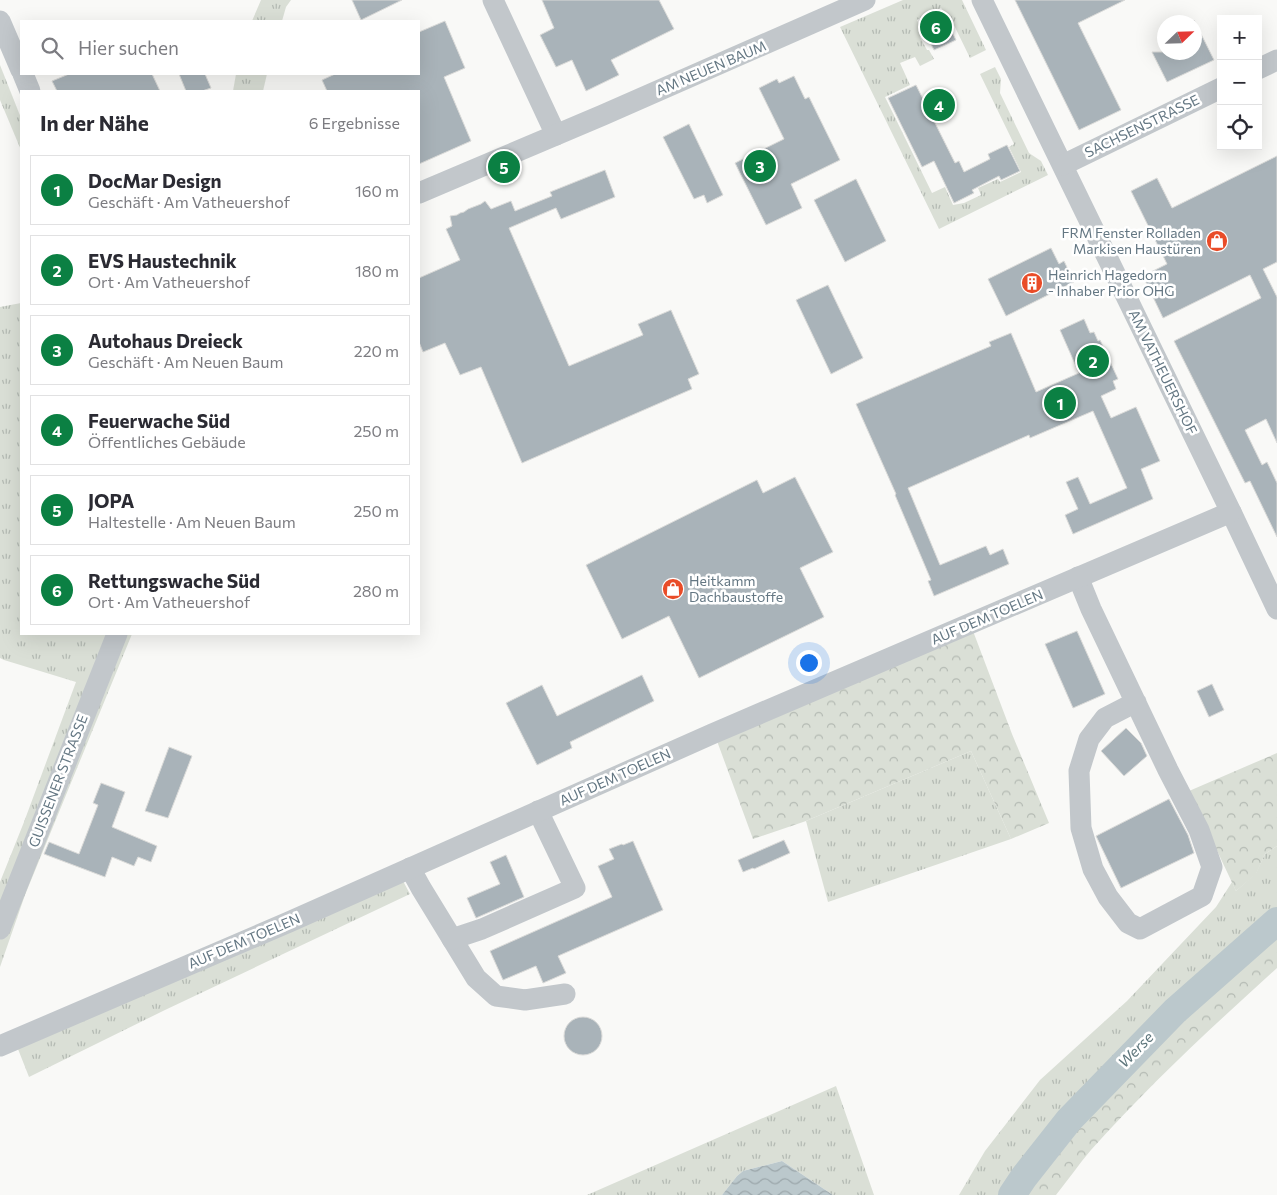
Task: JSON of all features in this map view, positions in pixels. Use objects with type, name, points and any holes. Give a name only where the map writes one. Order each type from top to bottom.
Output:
[{"type":"street","points":[[492,0],[556,135]]},
{"type":"street","name":"AM NEUEN BAUM","points":[[420,194],[865,0]]},
{"type":"street","name":"AM VATHEUERSHOF","points":[[982,0],[1277,609]]},
{"type":"street","points":[[0,20],[20,67]]},
{"type":"street","points":[[1262,67],[1277,60]]},
{"type":"street","points":[[23,75],[30,90]]},
{"type":"street","name":"SACHSENSTRASSE","points":[[1063,165],[1217,90]]},
{"type":"street","name":"AUF DEM TOELEN","points":[[0,1046],[289,922],[712,734],[1231,512]]},
{"type":"street","points":[[1078,577],[1091,609],[1136,702],[1168,770],[1199,830],[1212,867],[1202,896],[1140,929],[1128,923],[1108,897],[1093,870],[1081,828],[1079,771],[1089,739],[1105,718],[1136,702]]},
{"type":"street","name":"GUISSENER STRASSE","points":[[0,929],[117,635]]},
{"type":"street","points":[[452,939],[575,888],[538,811]]},
{"type":"street","points":[[410,868],[476,978],[496,996],[525,1000],[566,994]]},
{"type":"green space","points":[[261,0],[291,0],[286,7],[282,20],[252,20]]},
{"type":"green space","points":[[903,0],[962,0],[986,50],[970,58],[953,23],[941,8],[917,20],[924,34],[920,37],[934,59],[920,66],[915,57],[900,63],[910,85],[885,97],[932,193],[945,187],[953,205],[964,203],[981,195],[978,188],[998,179],[1000,182],[1021,172],[1009,147],[1014,144],[980,74],[995,67],[1001,79],[1000,93],[1029,153],[1041,161],[1048,175],[939,229],[840,27]]},
{"type":"green space","points":[[0,65],[20,115],[20,148],[0,100]]},
{"type":"green space","points":[[236,75],[267,75],[263,90],[233,90]]},
{"type":"green space","points":[[20,303],[20,635],[132,635],[25,895],[0,967],[0,882],[76,682],[0,658],[0,307]]},
{"type":"green space","points":[[973,631],[1012,734],[1049,823],[1011,839],[971,751],[806,821],[753,839],[717,741]]},
{"type":"green space","points":[[971,751],[1011,839],[828,902],[806,821]]},
{"type":"green space","points":[[1277,753],[1277,846],[1265,854],[1256,874],[1236,891],[1189,791]]},
{"type":"green space","points":[[1277,846],[1277,912],[1162,1013],[1061,1114],[1002,1195],[959,1195],[985,1151],[1040,1080],[1127,1001],[1216,907],[1232,882],[1236,891],[1256,873],[1265,854]]},
{"type":"green space","points":[[403,881],[410,894],[165,1010],[29,1077],[16,1044]]},
{"type":"green space","points":[[1277,932],[1277,968],[1158,1079],[1091,1150],[1056,1195],[1021,1195],[1044,1163],[1083,1119],[1181,1022]]},
{"type":"green space","points":[[836,1086],[874,1195],[833,1195],[782,1161],[743,1171],[722,1195],[587,1195]]},
{"type":"water","points":[[782,1161],[833,1195],[722,1195],[743,1171]]},
{"type":"building","points":[[352,0],[402,0],[361,20]]},
{"type":"building","points":[[542,0],[659,0],[674,29],[611,60],[619,75],[586,91],[572,60],[556,67],[540,35],[554,28]]},
{"type":"building","points":[[1015,0],[1125,0],[1078,23],[1121,110],[1079,130]]},
{"type":"building","points":[[941,10],[956,40],[934,50],[919,20]]},
{"type":"building","points":[[445,21],[465,68],[444,77],[471,141],[420,164],[420,90],[327,90],[322,80],[333,75],[420,75],[420,32]]},
{"type":"building","points":[[1202,36],[1214,60],[1167,82],[1152,52],[1157,52],[1157,60],[1202,60]]},
{"type":"building","points":[[67,75],[152,75],[160,90],[56,90],[52,81]]},
{"type":"building","points":[[179,75],[205,75],[211,88],[205,90],[186,90]]},
{"type":"building","points":[[794,76],[805,99],[809,97],[840,160],[791,184],[802,208],[766,225],[735,163],[784,139],[759,88],[777,79],[779,83]]},
{"type":"building","points":[[916,85],[955,163],[959,161],[964,172],[990,159],[988,154],[1007,145],[1020,171],[1001,180],[999,176],[972,190],[974,193],[954,203],[934,161],[922,167],[888,98]]},
{"type":"building","points":[[689,124],[723,195],[707,203],[704,195],[694,199],[663,137]]},
{"type":"building","points":[[1277,156],[1277,262],[1263,269],[1277,297],[1277,443],[1266,419],[1245,430],[1262,465],[1267,462],[1277,483],[1277,537],[1250,481],[1245,483],[1174,341],[1261,298],[1250,275],[1163,318],[1143,276],[1167,264],[1131,191],[1157,178],[1172,208]]},
{"type":"building","points":[[605,170],[615,197],[561,219],[556,208],[509,228],[569,366],[643,335],[638,324],[671,310],[699,374],[688,379],[692,389],[522,463],[481,367],[460,375],[445,343],[423,352],[420,344],[420,278],[460,260],[446,229],[452,226],[450,216],[464,212],[485,201],[491,209],[511,201],[515,211],[552,196],[550,192]]},
{"type":"building","points":[[856,179],[886,241],[845,262],[814,200]]},
{"type":"building","name":"Heinrich Hagedorn - Inhaber Prior OHG","points":[[1051,248],[1059,264],[1064,261],[1074,282],[1006,316],[988,279]]},
{"type":"building","points":[[828,285],[863,358],[831,374],[796,300]]},
{"type":"building","points":[[1084,319],[1090,333],[1094,332],[1098,341],[1100,340],[1118,379],[1113,381],[1116,389],[1101,396],[1111,418],[1136,407],[1160,461],[1141,469],[1153,499],[1073,534],[1065,515],[1078,509],[1066,482],[1078,477],[1090,504],[1127,488],[1093,411],[1030,438],[1029,435],[908,488],[940,565],[986,546],[990,555],[1003,549],[1009,564],[934,596],[928,581],[931,580],[896,494],[856,404],[991,346],[989,342],[1011,333],[1036,392],[1079,373],[1060,330]]},
{"type":"building","points":[[795,477],[833,552],[800,568],[824,617],[699,678],[669,616],[622,639],[586,565],[757,480],[763,493]]},
{"type":"building","points":[[1077,631],[1105,694],[1073,708],[1045,644]]},
{"type":"building","points":[[642,675],[654,701],[570,742],[572,748],[537,765],[506,703],[542,685],[557,716]]},
{"type":"building","points":[[1212,684],[1224,710],[1209,717],[1197,691]]},
{"type":"building","points":[[1126,728],[1141,743],[1147,756],[1124,776],[1101,751]]},
{"type":"building","points":[[169,747],[192,756],[168,818],[145,811]]},
{"type":"building","points":[[101,783],[125,792],[112,827],[157,846],[151,862],[138,857],[134,866],[112,857],[105,877],[44,854],[49,842],[79,854],[98,805],[93,803]]},
{"type":"building","points":[[1169,799],[1188,835],[1194,853],[1121,888],[1096,836]]},
{"type":"building","points":[[784,840],[790,853],[743,872],[738,860]]},
{"type":"building","points":[[633,841],[663,910],[558,956],[566,973],[543,983],[536,966],[503,980],[490,951],[612,897],[598,866],[614,859],[609,849]]},
{"type":"building","points":[[506,855],[524,897],[476,918],[467,898],[500,884],[490,862]]},
{"type":"building","points":[[583,1017],[597,1022],[602,1036],[597,1050],[583,1055],[569,1050],[564,1036],[569,1022]]},
{"type":"waterway","name":"Werse","points":[[1012,1195],[1069,1120],[1175,1011],[1277,921]]},
{"type":"place","name":"Rettungswache Süd","points":[[936,27]]},
{"type":"place","name":"Feuerwache Süd","points":[[939,105]]},
{"type":"place","name":"Autohaus Dreieck","points":[[760,166]]},
{"type":"place","name":"JOPA","points":[[504,167]]},
{"type":"place","name":"FRM Fenster Rolladen Markisen Haustüren","points":[[1217,241]]},
{"type":"place","name":"Heinrich Hagedorn - Inhaber Prior OHG","points":[[1032,283]]},
{"type":"place","name":"EVS Haustechnik","points":[[1093,361]]},
{"type":"place","name":"DocMar Design","points":[[1060,403]]},
{"type":"place","name":"Heitkamm Dachbaustoffe","points":[[673,589]]}]
